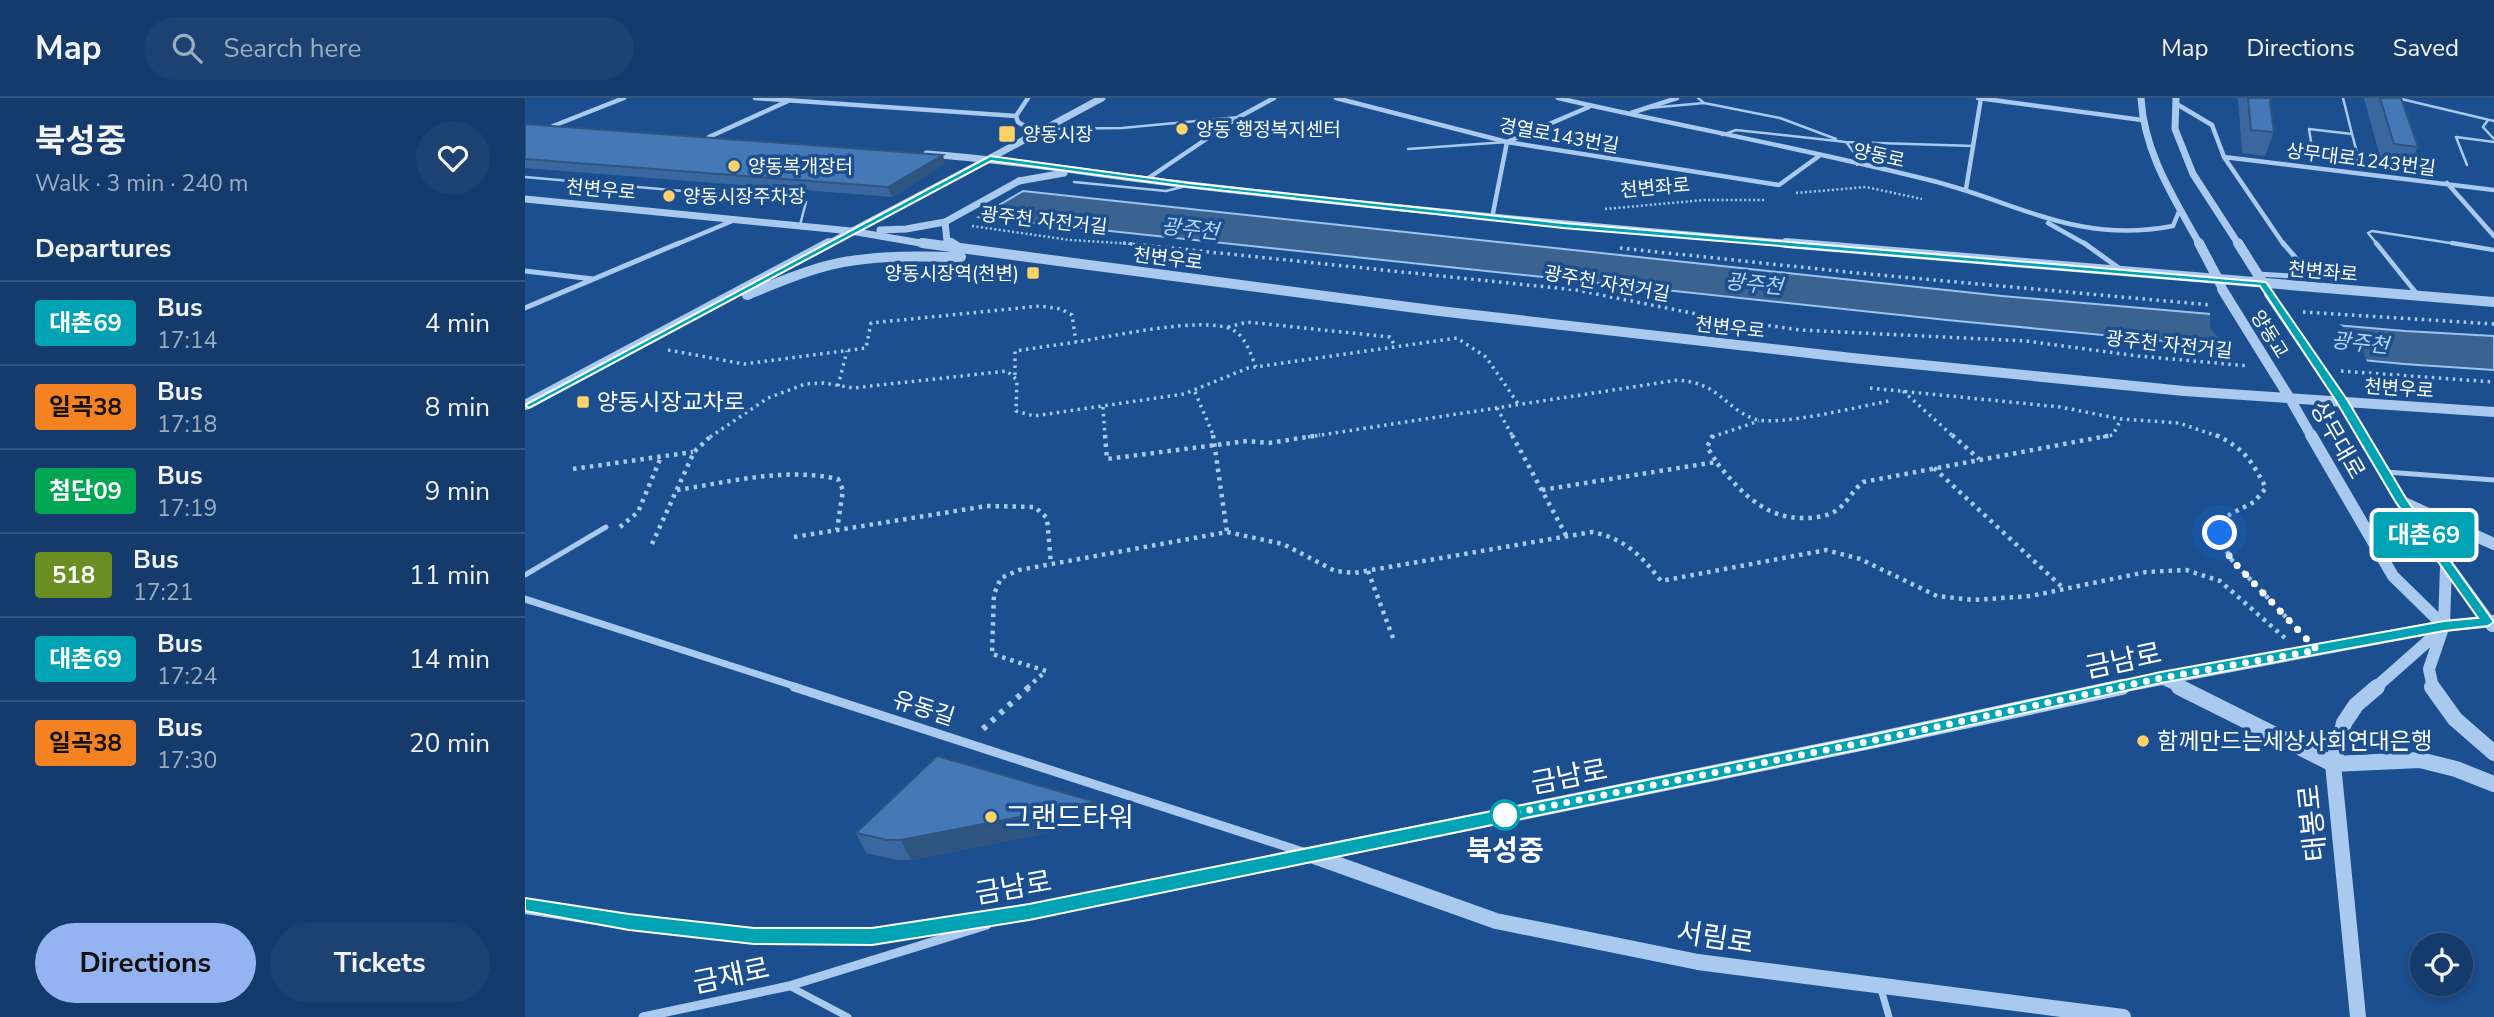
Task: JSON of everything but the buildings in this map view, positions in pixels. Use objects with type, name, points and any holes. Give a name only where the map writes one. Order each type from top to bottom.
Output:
[{"type":"street","points":[[553,126],[624,98]]},
{"type":"street","points":[[755,98],[1016,116]]},
{"type":"street","points":[[1016,116],[1028,98]]},
{"type":"street","points":[[525,405],[1102,98]]},
{"type":"street","points":[[1147,179],[1239,117],[1274,98]]},
{"type":"street","name":"경열로143번길","points":[[1336,98],[1507,142],[1779,185],[1819,156]]},
{"type":"street","name":"양동로","points":[[1557,98],[1966,189],[2035,216],[2091,229],[2140,233],[2173,226],[2180,209]]},
{"type":"street","points":[[1628,114],[1677,98]]},
{"type":"street","points":[[1966,189],[1980,98],[2142,120]]},
{"type":"street","points":[[2141,98],[2142,120],[2153,159],[2221,285]]},
{"type":"street","points":[[709,137],[792,99]]},
{"type":"street","points":[[2176,101],[2212,125],[2224,157],[2278,238],[2312,277],[2256,274]]},
{"type":"street","points":[[2176,101],[2175,130],[2193,174],[2269,294]]},
{"type":"street","points":[[1492,218],[1507,142],[1593,106]]},
{"type":"street","points":[[1016,116],[1018,122],[1040,131]]},
{"type":"street","points":[[544,125],[579,128]]},
{"type":"street","points":[[696,136],[722,138]]},
{"type":"street","name":"천변좌로","points":[[923,153],[990,158],[1189,185],[1492,218],[2126,273],[2221,285],[2263,284],[2494,302]]},
{"type":"street","name":"상무대로1243번길","points":[[2224,157],[2494,190]]},
{"type":"street","name":"천변좌로","points":[[852,231],[906,229],[945,222],[1019,181],[1078,170]]},
{"type":"street","points":[[2447,183],[2494,236]]},
{"type":"street","name":"천변우로","points":[[525,199],[852,231],[965,251],[1608,332],[2022,376],[2494,412]]},
{"type":"street","points":[[2035,216],[2094,248],[2126,273]]},
{"type":"street","points":[[525,308],[737,219]]},
{"type":"street","points":[[945,222],[947,241],[965,251]]},
{"type":"street","points":[[701,312],[814,269],[837,264],[923,256],[1021,257]]},
{"type":"street","points":[[525,271],[594,279]]},
{"type":"street","name":"양동교","points":[[2221,285],[2289,397]]},
{"type":"street","name":"상무대로","points":[[2269,294],[2342,401],[2401,501],[2446,566],[2492,624]]},
{"type":"street","name":"상무대로","points":[[2289,397],[2393,576],[2444,626]]},
{"type":"street","points":[[2401,501],[2494,544]]},
{"type":"street","points":[[2446,566],[2444,626],[2431,662],[2429,676],[2434,693],[2452,715],[2494,753]]},
{"type":"street","name":"유동길","points":[[525,599],[1310,855]]},
{"type":"street","name":"금남로","points":[[525,906],[629,922],[754,936],[872,937],[1029,912],[1876,740],[2161,678],[2444,626],[2492,624]]},
{"type":"street","name":"태봉로","points":[[2358,1017],[2333,764],[2344,723],[2356,705],[2444,626]]},
{"type":"street","points":[[2161,678],[2333,764],[2420,760],[2456,769],[2494,784]]},
{"type":"street","name":"서림로","points":[[1310,855],[1496,921],[1697,962],[2123,1017]]},
{"type":"street","name":"금재로","points":[[643,1017],[789,986],[1029,912]]},
{"type":"lane","points":[[1698,98],[1704,103]]},
{"type":"lane","points":[[2343,98],[2353,134],[2359,160],[2313,154],[2309,129],[2353,134]]},
{"type":"lane","points":[[2397,98],[2494,121]]},
{"type":"lane","points":[[1648,108],[1704,103],[1773,116],[1839,141]]},
{"type":"lane","points":[[1661,121],[1665,107]]},
{"type":"lane","points":[[1040,131],[1122,128],[1239,117]]},
{"type":"lane","points":[[2488,120],[2483,127],[2494,141]]},
{"type":"lane","points":[[1722,135],[1736,130],[1846,142],[1974,146]]},
{"type":"lane","points":[[2467,165],[2456,137],[2494,141]]},
{"type":"lane","points":[[1408,149],[1507,142]]},
{"type":"lane","points":[[1846,142],[1856,155],[1857,165]]},
{"type":"lane","points":[[525,177],[806,202],[800,225]]},
{"type":"lane","points":[[1074,182],[1166,191],[1189,185]]},
{"type":"lane","points":[[2419,296],[2368,233],[2372,231],[2494,250]]},
{"type":"lane","points":[[2386,472],[2494,480]]},
{"type":"lane","points":[[525,575],[606,527]]},
{"type":"lane","points":[[789,986],[848,1017]]},
{"type":"lane","points":[[1881,986],[1889,1017]]},
{"type":"path","name":"양동로","points":[[1793,194],[1866,187],[1922,198]]},
{"type":"path","name":"천변좌로","points":[[1595,210],[1704,200],[1755,201]]},
{"type":"path","name":"광주천 자전거길","points":[[967,226],[1070,240],[1163,246],[1451,279],[1576,290],[1722,319],[1800,330],[2026,341],[2138,356],[2257,366]]},
{"type":"path","points":[[639,344],[744,364],[866,348],[871,323],[1029,306],[1050,306],[1072,314],[1076,342]]},
{"type":"path","points":[[1395,346],[1390,337],[1247,322],[1226,328],[1184,327],[1015,351],[1015,408],[1021,414],[1034,416],[1104,407],[1195,392],[1226,375],[1256,367],[1457,338],[1464,340],[1492,362],[1519,405]]},
{"type":"path","points":[[1226,328],[1241,337],[1256,367]]},
{"type":"path","points":[[838,386],[847,351]]},
{"type":"path","points":[[652,544],[694,452],[705,439],[725,424],[782,391],[815,382],[862,387],[998,370],[1014,376]]},
{"type":"path","points":[[2334,371],[2494,382]]},
{"type":"path","points":[[1104,407],[1107,459],[1247,441],[1269,443],[1686,380],[1715,388],[1747,416],[1759,421],[1769,422],[1889,401]]},
{"type":"path","points":[[1870,388],[2060,407],[2121,419],[2167,421],[2191,426],[2235,444],[2250,458],[2264,483],[2265,492],[2255,502],[2225,516],[2220,533],[2223,545],[2231,559],[2309,651]]},
{"type":"path","points":[[1903,391],[1979,459]]},
{"type":"path","points":[[1195,392],[1212,423],[1227,532]]},
{"type":"path","points":[[1496,408],[1567,537]]},
{"type":"path","points":[[1759,421],[1713,435],[1707,447],[1716,462],[1752,503],[1769,513],[1794,518],[1832,513],[1863,482],[2113,435],[2121,419]]},
{"type":"path","points":[[573,469],[694,452]]},
{"type":"path","points":[[1542,490],[1716,462]]},
{"type":"path","points":[[1934,468],[2063,588]]},
{"type":"path","points":[[676,490],[798,474],[827,475],[838,479],[843,490],[837,530]]},
{"type":"path","points":[[794,537],[987,506],[1023,505],[1039,510],[1047,518],[1051,564]]},
{"type":"path","points":[[968,743],[1046,671],[992,654],[994,594],[997,582],[1013,572],[1227,532],[1283,544],[1335,571],[1368,571],[1592,532],[1617,539],[1641,555],[1661,581],[1826,550],[1852,554],[1912,587],[1950,599],[1995,600],[2145,571],[2202,573],[2219,581],[2309,651]]},
{"type":"path","points":[[1368,571],[1393,638]]},
{"type":"water","name":"광주천","points":[[1023,191],[2002,296],[2405,331],[2494,336],[2494,370],[2404,364],[1947,320],[979,217]]},
{"type":"pier","points":[[2210,311],[2336,321],[2359,341],[2368,364],[2231,351],[2210,328]]},
{"type":"bus line","name":"대촌69","points":[[525,405],[990,158],[1189,185],[1563,225],[2263,284],[2342,401],[2401,501],[2488,622],[2444,626],[2161,678],[1876,740],[1029,912],[872,937],[754,936],[629,922],[525,906]]},
{"type":"place","name":"양동 행정복지센터","points":[[1182,129]]},
{"type":"place","name":"양동시장","points":[[1007,134]]},
{"type":"place","name":"양동복개장터","points":[[734,166]]},
{"type":"place","name":"양동시장주차장","points":[[669,196]]},
{"type":"place","name":"양동시장역(천변)","points":[[1033,273]]},
{"type":"place","name":"양동시장교차로","points":[[583,402]]},
{"type":"place","name":"함께만드는세상사회연대은행","points":[[2143,741]]},
{"type":"place","name":"북성중","points":[[1505,815]]},
{"type":"place","name":"그랜드타워","points":[[991,817]]},
{"type":"route","points":[[1505,815],[1876,740],[2161,678],[2317,650],[2231,559],[2220,533]]}]
